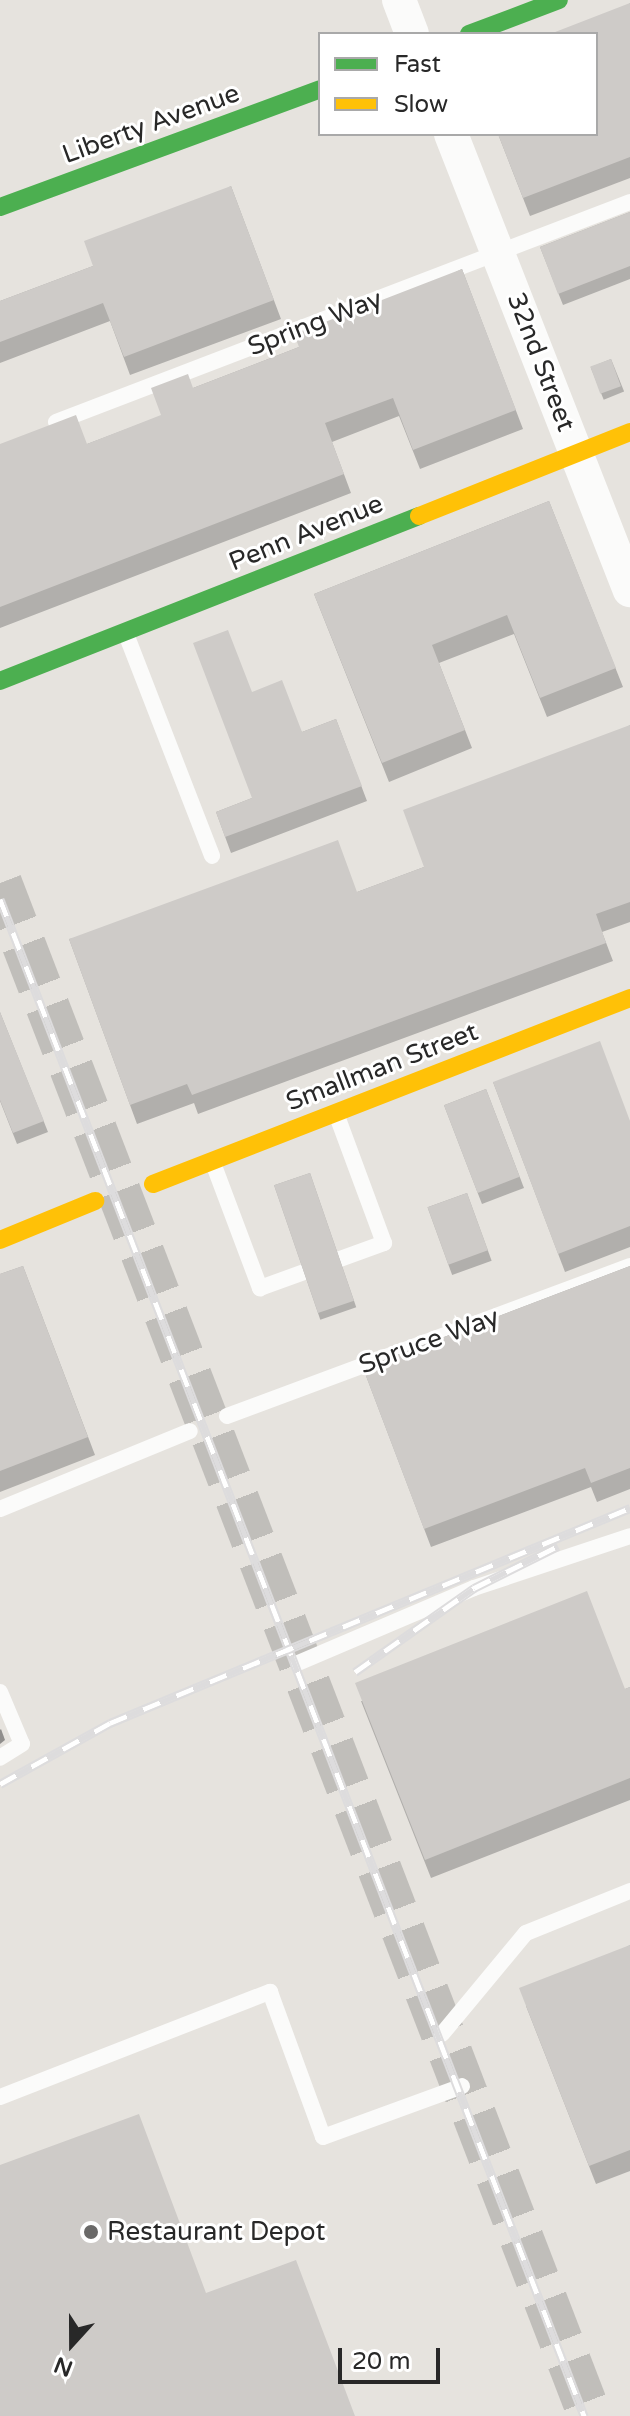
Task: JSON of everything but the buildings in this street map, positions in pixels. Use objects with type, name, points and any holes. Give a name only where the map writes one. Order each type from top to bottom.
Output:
[{"type":"main road","points":[[474,32],[559,0]]},
{"type":"main road","name":"Liberty Avenue","points":[[0,207],[318,90]]},
{"type":"main road","name":"Penn Avenue","points":[[0,681],[630,432]]},
{"type":"main road","name":"Smallman Street","points":[[153,1184],[630,998]]},
{"type":"main road","points":[[0,1240],[95,1201]]},
{"type":"street","points":[[399,0],[411,32]]},
{"type":"street","name":"32nd Street","points":[[452,136],[630,590]]},
{"type":"lane","name":"Spring Way","points":[[44,427],[630,202]]},
{"type":"lane","points":[[126,633],[212,856]]},
{"type":"lane","points":[[213,1161],[260,1288],[384,1243],[336,1113]]},
{"type":"lane","name":"Spruce Way","points":[[227,1416],[630,1266]]},
{"type":"lane","points":[[0,1509],[190,1431]]},
{"type":"lane","points":[[298,1663],[474,1588],[630,1536]]},
{"type":"lane","points":[[0,1692],[22,1744],[0,1758]]},
{"type":"lane","points":[[442,2034],[526,1933],[630,1891]]},
{"type":"lane","points":[[0,2097],[270,1992],[323,2137],[462,2086]]},
{"type":"tunnel","points":[[0,883],[590,2416]]},
{"type":"railway","points":[[0,899],[584,2416]]},
{"type":"railway","points":[[0,1784],[110,1723],[630,1508]]},
{"type":"railway","points":[[355,1672],[474,1588],[558,1546]]},
{"type":"traffic: fast","points":[[474,32],[559,0]]},
{"type":"traffic: fast","points":[[0,207],[318,90]]},
{"type":"traffic: fast","points":[[0,681],[419,516]]},
{"type":"traffic: slow","points":[[419,516],[630,432]]},
{"type":"traffic: slow","points":[[153,1184],[630,998]]},
{"type":"traffic: slow","points":[[0,1240],[95,1201]]},
{"type":"place","name":"Restaurant Depot","points":[[91,2232]]}]
